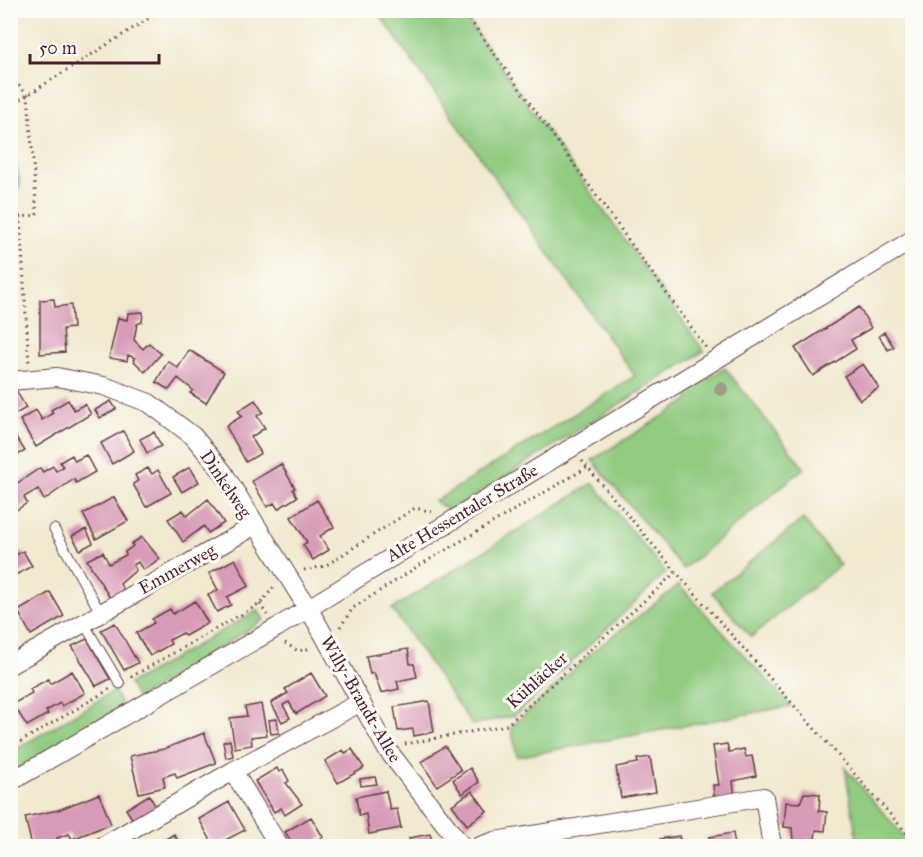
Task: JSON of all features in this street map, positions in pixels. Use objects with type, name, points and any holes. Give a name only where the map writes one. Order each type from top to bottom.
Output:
[{"type":"street","name":"Alte Hessentaler Straße","points":[[10,782],[276,628],[912,240]]},
{"type":"street","name":"Dinkelweg","points":[[10,381],[57,377],[104,386],[149,403],[194,436],[222,472],[306,608]]},
{"type":"street","name":"Emmerweg","points":[[10,665],[255,526]]},
{"type":"street","name":"Willy-Brandt-Allee","points":[[306,608],[386,748],[462,846]]},
{"type":"street","points":[[103,846],[233,771],[361,702]]},
{"type":"street","points":[[233,771],[279,846]]},
{"type":"street","points":[[480,846],[495,841],[764,797],[772,846]]},
{"type":"lane","points":[[54,529],[100,612]]},
{"type":"lane","points":[[83,622],[120,684]]},
{"type":"path","points":[[10,106],[162,10]]},
{"type":"path","points":[[464,10],[714,359]]},
{"type":"path","points":[[10,77],[28,95],[37,215],[20,217],[30,378]]},
{"type":"path","points":[[567,449],[588,467],[676,572],[912,839]]},
{"type":"path","points":[[260,604],[286,643],[298,651],[327,642],[336,636],[346,615],[353,608],[430,559],[588,467]]},
{"type":"path","points":[[10,748],[260,604],[286,573],[325,566],[416,508],[455,517]]},
{"type":"path","name":"Kühläcker","points":[[386,748],[507,725],[676,572]]},
{"type":"green space","points":[[377,11],[461,11],[704,351],[450,511],[435,501],[635,376]]},
{"type":"green space","points":[[725,368],[804,468],[683,569],[592,460],[689,400],[686,391]]},
{"type":"green space","points":[[593,483],[666,573],[514,716],[472,725],[392,609]]},
{"type":"green space","points":[[803,519],[840,565],[751,637],[712,592]]},
{"type":"green space","points":[[679,585],[791,706],[517,757],[511,727],[596,649]]},
{"type":"green space","points":[[258,610],[264,620],[137,699],[129,684]]},
{"type":"green space","points":[[114,691],[122,706],[16,770],[10,753]]},
{"type":"green space","points":[[845,768],[912,846],[858,846]]},
{"type":"water","points":[[11,149],[14,152],[20,185],[11,200]]},
{"type":"building","points":[[54,299],[55,307],[71,305],[73,328],[63,329],[65,352],[40,354],[40,300]]},
{"type":"building","points":[[859,307],[871,328],[851,340],[856,349],[813,376],[795,348]]},
{"type":"building","points":[[143,312],[142,322],[137,324],[134,340],[143,349],[149,343],[161,354],[145,372],[133,360],[135,358],[128,355],[127,361],[109,358],[118,318],[127,320],[128,313]]},
{"type":"building","points":[[884,332],[894,347],[888,350],[879,336]]},
{"type":"building","points":[[189,350],[224,372],[206,403],[190,393],[193,390],[178,378],[169,390],[156,382],[168,361],[178,368]]},
{"type":"building","points":[[863,364],[879,388],[860,400],[844,376]]},
{"type":"building","points":[[16,390],[26,408],[14,415],[10,408],[10,393]]},
{"type":"building","points":[[68,400],[74,410],[85,404],[91,414],[36,447],[20,420],[36,410],[42,420],[53,413],[51,410]]},
{"type":"building","points":[[255,400],[263,412],[257,416],[265,428],[251,437],[261,453],[246,462],[226,426],[242,416],[238,411]]},
{"type":"building","points":[[111,401],[116,409],[100,418],[95,410]]},
{"type":"building","points":[[10,428],[25,451],[10,459]]},
{"type":"building","points":[[123,431],[134,451],[112,464],[101,443]]},
{"type":"building","points":[[154,432],[161,446],[147,453],[140,439]]},
{"type":"building","points":[[72,455],[75,461],[86,455],[95,472],[76,483],[74,479],[44,500],[38,489],[24,497],[27,503],[12,513],[14,517],[10,519],[10,488],[40,468],[43,472],[53,466],[56,471],[63,467],[60,462]]},
{"type":"building","points":[[281,464],[295,488],[293,489],[297,497],[278,509],[274,503],[267,507],[252,481]]},
{"type":"building","points":[[190,467],[199,482],[182,492],[173,477]]},
{"type":"building","points":[[148,468],[152,474],[158,470],[171,493],[146,507],[133,484],[138,481],[135,475]]},
{"type":"building","points":[[114,497],[128,521],[96,539],[83,514]]},
{"type":"building","points":[[208,499],[224,523],[208,533],[204,526],[183,542],[168,519],[183,510],[187,516]]},
{"type":"building","points":[[317,500],[334,527],[320,536],[329,550],[313,560],[303,545],[307,542],[291,517]]},
{"type":"building","points":[[86,529],[93,543],[80,550],[72,536]]},
{"type":"building","points":[[142,537],[160,559],[143,570],[138,562],[133,565],[136,570],[120,584],[124,591],[110,598],[87,560],[103,552],[109,564],[126,555],[125,552],[133,546],[131,544]]},
{"type":"building","points":[[23,551],[32,566],[10,578],[10,558]]},
{"type":"building","points":[[235,559],[249,586],[227,597],[231,605],[217,612],[208,595],[218,590],[209,573]]},
{"type":"building","points":[[50,592],[64,616],[31,635],[18,611]]},
{"type":"building","points":[[195,601],[208,623],[185,636],[183,633],[169,640],[171,644],[150,656],[136,633],[154,623],[152,619],[170,609],[173,614]]},
{"type":"building","points":[[115,623],[138,663],[124,670],[101,630]]},
{"type":"building","points":[[87,639],[110,679],[96,686],[72,646]]},
{"type":"building","points":[[408,649],[410,664],[414,664],[417,677],[397,681],[399,689],[381,693],[374,673],[370,674],[366,656]]},
{"type":"building","points":[[72,671],[85,693],[62,706],[60,703],[46,711],[48,714],[27,726],[13,704],[32,693],[30,689],[48,679],[50,684]]},
{"type":"building","points":[[311,673],[325,696],[296,714],[289,702],[283,705],[290,718],[282,722],[271,703],[288,693],[285,689]]},
{"type":"building","points":[[429,701],[434,732],[414,736],[413,729],[398,731],[394,707]]},
{"type":"building","points":[[261,704],[267,735],[251,737],[252,745],[235,748],[230,718],[247,716],[245,707]]},
{"type":"building","points":[[277,719],[279,733],[271,734],[269,720]]},
{"type":"building","points":[[204,733],[216,763],[177,778],[175,773],[163,777],[165,787],[139,793],[130,756],[164,749]]},
{"type":"building","points":[[230,740],[233,756],[226,758],[223,742]]},
{"type":"building","points":[[727,744],[729,752],[744,749],[746,757],[752,756],[756,776],[733,781],[735,798],[715,802],[713,785],[719,785],[713,746]]},
{"type":"building","points":[[445,746],[461,770],[437,786],[421,762]]},
{"type":"building","points":[[352,749],[364,768],[338,783],[325,761],[343,750],[345,753]]},
{"type":"building","points":[[650,757],[656,792],[621,798],[616,767],[638,763],[637,759]]},
{"type":"building","points":[[277,768],[279,772],[283,770],[289,781],[286,783],[302,804],[285,815],[281,808],[274,812],[255,781]]},
{"type":"building","points":[[470,768],[479,782],[462,794],[453,780]]},
{"type":"building","points":[[375,777],[377,784],[361,786],[360,779]]},
{"type":"building","points":[[386,791],[390,810],[397,809],[401,828],[369,834],[366,814],[359,816],[356,797]]},
{"type":"building","points":[[472,791],[487,811],[467,825],[452,805]]},
{"type":"building","points":[[804,793],[820,794],[819,811],[827,812],[825,831],[816,830],[815,839],[793,841],[792,828],[784,827],[786,802],[800,803]]},
{"type":"building","points":[[99,794],[111,824],[72,839],[69,834],[57,838],[59,846],[32,846],[25,817],[58,810]]},
{"type":"building","points":[[149,795],[156,807],[133,820],[126,809]]},
{"type":"building","points":[[229,802],[245,830],[214,846],[199,819]]},
{"type":"building","points":[[311,817],[323,837],[318,840],[322,846],[294,846],[285,832]]},
{"type":"building","points":[[733,833],[735,846],[711,846],[709,837]]},
{"type":"building","points":[[174,834],[181,846],[153,846],[159,843]]},
{"type":"building","points":[[430,834],[432,841],[411,845],[409,838]]},
{"type":"building","points":[[679,836],[681,844],[686,843],[687,846],[661,846],[660,839]]}]
